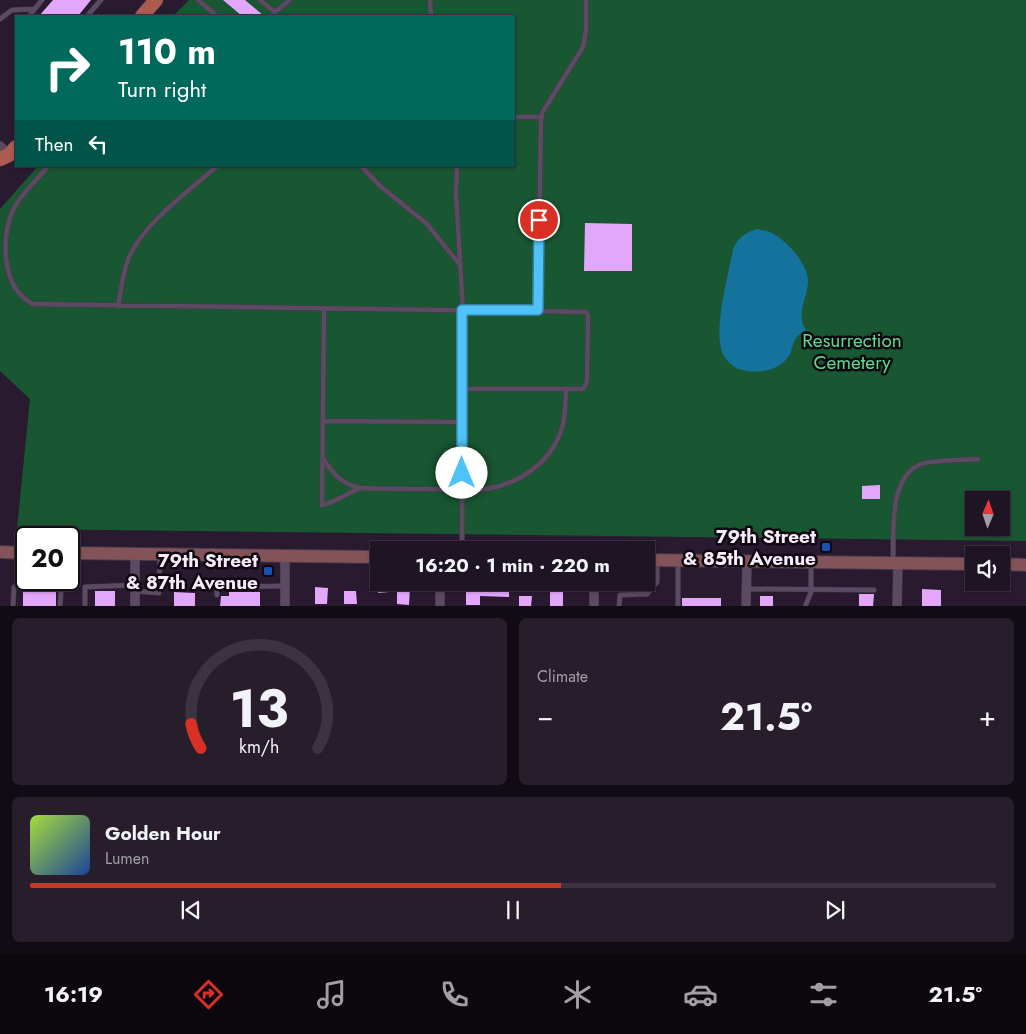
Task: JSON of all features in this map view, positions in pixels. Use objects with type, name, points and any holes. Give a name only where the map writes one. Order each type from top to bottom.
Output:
[{"type":"main road","points":[[143,15],[156,0]]},
{"type":"main road","points":[[0,172],[6,152]]},
{"type":"main road","points":[[0,552],[15,553]]},
{"type":"main road","points":[[80,553],[370,557]]},
{"type":"main road","points":[[655,560],[965,564]]},
{"type":"main road","points":[[1010,564],[1026,565]]},
{"type":"street","points":[[135,554],[135,606]]},
{"type":"street","points":[[284,606],[285,556]]},
{"type":"street","points":[[746,606],[747,561]]},
{"type":"street","points":[[895,563],[898,606]]},
{"type":"street","points":[[440,591],[440,606]]},
{"type":"street","points":[[594,591],[594,606]]},
{"type":"lane","points":[[30,15],[42,0]]},
{"type":"lane","points":[[88,15],[101,0]]},
{"type":"lane","points":[[198,0],[216,15]]},
{"type":"lane","points":[[260,0],[273,14],[290,0]]},
{"type":"lane","points":[[430,0],[431,15]]},
{"type":"lane","points":[[538,310],[540,129],[542,117],[583,48],[586,0]]},
{"type":"lane","points":[[0,19],[12,10],[34,9]]},
{"type":"lane","points":[[515,117],[542,117]]},
{"type":"lane","points":[[47,167],[13,209],[8,221],[6,234],[5,258],[7,271],[18,294],[33,304],[586,312],[588,316],[586,386],[578,390],[463,389]]},
{"type":"lane","points":[[118,306],[129,258],[138,242],[149,228],[216,167]]},
{"type":"lane","points":[[363,167],[380,186],[426,223],[460,265]]},
{"type":"lane","points":[[457,167],[456,194],[462,310],[462,541]]},
{"type":"lane","points":[[324,308],[322,504],[338,500],[361,488]]},
{"type":"lane","points":[[323,459],[337,478],[351,486],[361,488],[462,490],[502,486],[531,471],[556,444],[562,430],[566,390]]},
{"type":"lane","points":[[323,421],[462,422]]},
{"type":"lane","points":[[895,563],[896,504],[900,484],[910,470],[923,463],[978,459]]},
{"type":"lane","points":[[84,606],[85,587],[135,588],[159,593],[160,554]]},
{"type":"lane","points":[[678,560],[678,606]]},
{"type":"lane","points":[[806,606],[811,589],[811,562]]},
{"type":"lane","points":[[13,606],[15,586]]},
{"type":"lane","points":[[217,596],[217,588],[285,586]]},
{"type":"lane","points":[[746,589],[874,590]]},
{"type":"lane","points":[[60,591],[60,606]]},
{"type":"lane","points":[[620,606],[620,595],[647,594],[650,591]]},
{"type":"green space","name":"Resurrection Cemetery","points":[[189,0],[1026,0],[1026,541],[80,530],[80,526],[17,526],[30,399],[0,371],[0,209],[37,167],[515,167],[515,15],[174,15]]},
{"type":"water","points":[[757,229],[772,233],[790,247],[801,260],[808,281],[802,312],[803,324],[806,330],[799,335],[790,354],[777,367],[765,371],[752,372],[739,369],[727,361],[720,344],[719,332],[722,302],[733,249],[743,236]]},
{"type":"building","points":[[53,0],[91,0],[79,15],[40,15]]},
{"type":"building","points":[[223,0],[245,0],[263,15],[241,15]]},
{"type":"building","points":[[585,223],[632,224],[632,271],[584,271]]},
{"type":"building","points":[[880,485],[880,499],[862,499],[862,486]]},
{"type":"building","points":[[315,587],[328,588],[327,604],[315,604]]},
{"type":"building","points":[[922,589],[941,590],[941,606],[922,606]]},
{"type":"building","points":[[23,591],[56,591],[56,606],[23,606]]},
{"type":"building","points":[[95,591],[115,591],[115,606],[95,606]]},
{"type":"building","points":[[344,591],[356,591],[357,604],[344,604]]},
{"type":"building","points":[[378,591],[389,591],[389,592],[378,593]]},
{"type":"building","points":[[397,591],[410,591],[409,605],[397,604]]},
{"type":"building","points":[[466,591],[509,591],[509,597],[480,596],[480,605],[466,605]]},
{"type":"building","points":[[550,591],[563,591],[563,606],[550,606]]},
{"type":"building","points":[[174,592],[195,593],[195,606],[174,606]]},
{"type":"building","points":[[229,592],[260,592],[260,606],[220,606],[221,596],[229,596]]},
{"type":"building","points":[[859,594],[874,594],[873,606],[859,606]]},
{"type":"building","points":[[519,596],[532,596],[531,606],[519,606]]},
{"type":"building","points":[[760,596],[773,596],[773,606],[760,606]]},
{"type":"building","points":[[682,598],[721,598],[721,606],[682,606]]},
{"type":"place","name":"79th Street & 85th Avenue","points":[[826,547]]},
{"type":"place","name":"79th Street & 87th Avenue","points":[[268,571]]},
{"type":"route","points":[[462,473],[462,310],[538,310],[539,220]]}]
